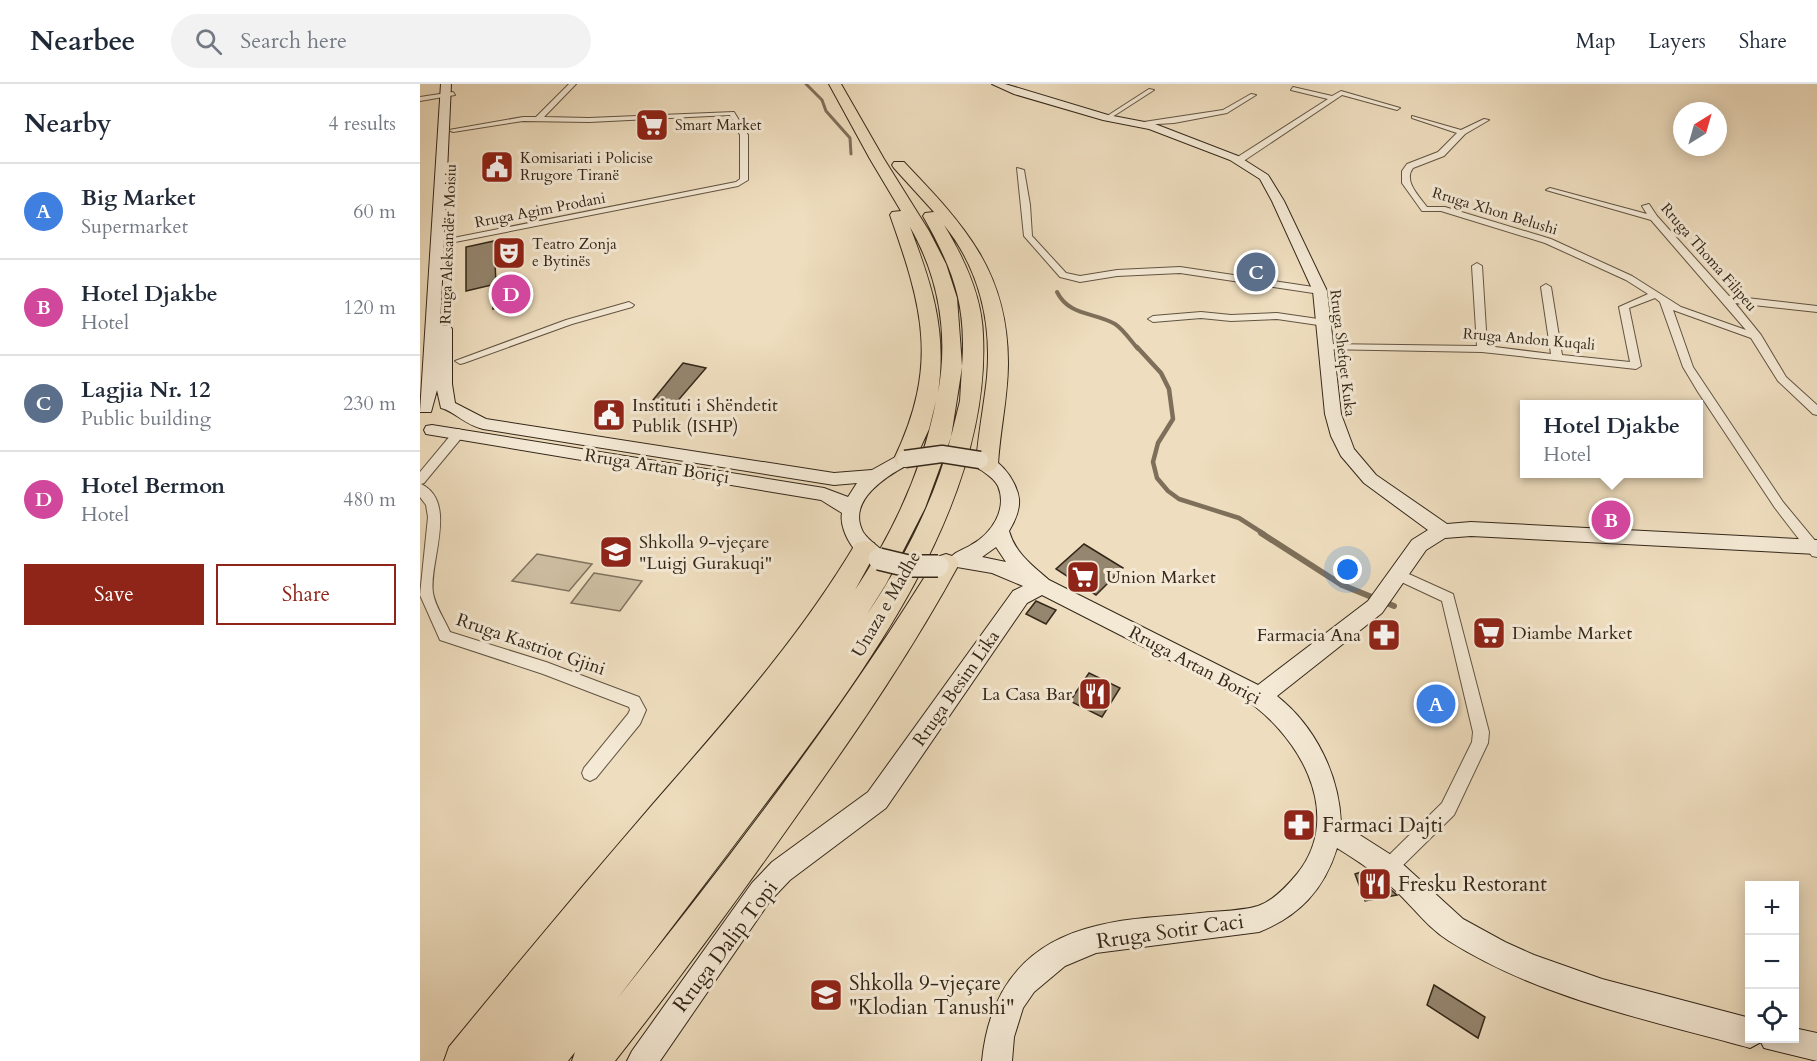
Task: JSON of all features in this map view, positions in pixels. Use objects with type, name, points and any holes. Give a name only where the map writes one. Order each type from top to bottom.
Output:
[{"type":"highway","name":"Unaza e Madhe","points":[[544,1061],[801,732],[858,654],[902,580],[935,517],[965,424],[973,376],[974,335],[967,293],[950,250],[835,84]]},
{"type":"highway","points":[[849,84],[871,119]]},
{"type":"highway","name":"Unaza e Madhe","points":[[501,1061],[763,740],[839,636],[878,576],[908,518],[940,434],[948,401],[953,357],[952,328],[945,289],[926,240],[906,205],[891,162]]},
{"type":"highway","points":[[891,162],[922,284],[931,330],[923,416],[918,434],[905,459]]},
{"type":"highway","points":[[891,162],[954,223],[981,268],[990,295],[998,361],[984,462]]},
{"type":"highway","points":[[463,1061],[625,862],[770,691],[814,633],[865,550]]},
{"type":"highway","points":[[591,1061],[737,871],[867,694],[947,564]]},
{"type":"main road","name":"Rruga Shefqet Kuka","points":[[997,84],[1107,118],[1141,123],[1239,160],[1257,171],[1271,188],[1320,291],[1333,414],[1339,436],[1347,452],[1370,479],[1442,530]]},
{"type":"main road","name":"Rruga Aleksandër Moisiu","points":[[450,89],[453,130],[447,242],[444,384],[451,406]]},
{"type":"main road","name":"Rruga Aleksandër Moisiu","points":[[423,398],[450,89]]},
{"type":"main road","points":[[423,398],[451,406],[455,412],[449,421],[426,430]]},
{"type":"main road","name":"Rruga Artan Boriçi","points":[[451,406],[476,421],[519,429],[834,479],[874,476]]},
{"type":"main road","name":"Rruga Artan Boriçi","points":[[426,430],[459,433],[824,494],[840,501],[851,510],[860,490],[874,476],[905,459],[935,453],[951,453],[984,462],[1005,480],[1009,490],[1010,512],[1000,531],[980,550],[947,564]]},
{"type":"main road","points":[[851,510],[852,531],[865,550]]},
{"type":"main road","points":[[1259,697],[1380,600],[1400,575],[1419,545],[1442,530],[1471,529],[1816,549]]},
{"type":"main road","name":"Rruga Artan Boriçi","points":[[1000,531],[1008,553],[1049,590]]},
{"type":"main road","name":"Rruga Artan Boriçi","points":[[865,550],[879,559],[896,565],[917,568],[975,561],[995,566],[1049,590],[1259,697],[1276,709],[1292,726],[1307,749],[1319,772],[1327,796],[1330,830]]},
{"type":"main road","name":"Rruga Besim Lika","points":[[877,800],[1020,597],[1049,590]]},
{"type":"main road","name":"Rruga Dalip Topi","points":[[642,1061],[761,892],[781,871],[810,852],[877,800]]},
{"type":"main road","points":[[1330,830],[1388,868],[1460,933],[1530,967],[1611,996],[1745,1032]]},
{"type":"main road","name":"Rruga Sotir Caci","points":[[997,1061],[997,1036],[1011,998],[1022,982],[1045,962],[1073,946],[1096,939],[1259,919],[1274,913],[1299,892],[1313,873],[1324,852],[1330,830]]},
{"type":"main road","points":[[1796,1043],[1817,1048]]},
{"type":"street","points":[[453,130],[517,120],[537,120],[573,84]]},
{"type":"street","points":[[420,99],[450,89]]},
{"type":"street","points":[[1293,89],[1334,98]]},
{"type":"street","points":[[1107,118],[1151,90]]},
{"type":"street","points":[[1239,160],[1341,93],[1397,108]]},
{"type":"street","points":[[1141,123],[1164,123],[1225,112],[1253,95]]},
{"type":"street","name":"Rruga Agim Prodani","points":[[447,242],[742,183],[744,135],[732,113],[537,120]]},
{"type":"street","points":[[1413,117],[1462,132],[1486,120]]},
{"type":"street","name":"Rruga Xhon Belushi","points":[[1462,132],[1441,154],[1410,166],[1406,171],[1406,183],[1425,209],[1442,209],[1548,241],[1629,278],[1697,318],[1756,337]]},
{"type":"street","points":[[1020,170],[1028,236],[1063,275],[1080,279],[1167,270],[1194,271],[1320,291]]},
{"type":"street","points":[[1550,190],[1654,218]]},
{"type":"street","name":"Rruga Thoma Filipeu","points":[[1646,206],[1654,218],[1729,299],[1782,379],[1817,411]]},
{"type":"street","points":[[1477,266],[1482,349]]},
{"type":"street","points":[[1546,287],[1557,356]]},
{"type":"street","points":[[1660,298],[1688,367],[1702,392],[1779,505],[1816,549]]},
{"type":"street","name":"Rruga Andon Kuqali","points":[[1326,347],[1482,349],[1636,366],[1624,307],[1660,298]]},
{"type":"street","points":[[1729,299],[1817,309]]},
{"type":"street","points":[[460,361],[569,322],[629,305]]},
{"type":"street","points":[[1154,319],[1201,315],[1231,318],[1277,316],[1325,323]]},
{"type":"street","points":[[420,480],[459,433]]},
{"type":"street","name":"Rruga Kastriot Gjini","points":[[420,488],[432,504],[434,517],[426,593],[445,636],[546,668],[634,702],[638,710],[634,718],[590,773]]},
{"type":"street","points":[[1388,868],[1448,809],[1480,743],[1481,732],[1448,597],[1400,575]]},
{"type":"shaded area","points":[[537,554],[592,564],[569,591],[512,581]]},
{"type":"shaded area","points":[[594,573],[642,581],[620,611],[571,603]]},
{"type":"building","points":[[494,241],[496,284],[466,291],[466,247]]},
{"type":"building","points":[[527,280],[529,300],[493,309],[493,288]]},
{"type":"building","points":[[683,363],[706,368],[675,404],[653,400]]},
{"type":"building","points":[[1084,544],[1123,568],[1096,595],[1056,569]]},
{"type":"building","points":[[1036,601],[1056,610],[1046,624],[1026,614]]},
{"type":"building","name":"La Casa Bar","points":[[1089,673],[1120,688],[1102,717],[1070,701]]},
{"type":"building","name":"Fresku Restorant","points":[[1367,870],[1397,895],[1365,901],[1355,874]]},
{"type":"building","points":[[1434,985],[1485,1017],[1478,1038],[1427,1005]]},
{"type":"waterway","points":[[806,84],[822,100],[826,111],[850,138],[851,154]]},
{"type":"waterway","points":[[1057,292],[1062,300],[1075,310],[1115,324],[1138,349]]},
{"type":"waterway","points":[[1137,347],[1161,373],[1169,389],[1173,419],[1158,443],[1153,462],[1157,478],[1168,491],[1179,499],[1239,518],[1264,534]]},
{"type":"waterway","points":[[1261,533],[1342,585],[1394,606]]},
{"type":"place","name":"Smart Market","points":[[652,125]]},
{"type":"place","name":"Komisariati i Policise Rrugore Tiranë","points":[[497,167]]},
{"type":"place","name":"Teatro Zonja e Bytinës","points":[[509,253]]},
{"type":"place","name":"Lagjia Nr. 12","points":[[1256,272]]},
{"type":"place","name":"Hotel Bermon","points":[[511,294]]},
{"type":"place","name":"Instituti i Shëndetit Publik (ISHP)","points":[[609,415]]},
{"type":"place","name":"Hotel Djakbe","points":[[1611,520]]},
{"type":"place","name":"Shkolla 9-vjeçare \"Luigj Gurakuqi\"","points":[[616,552]]},
{"type":"place","name":"Union Market","points":[[1083,577]]},
{"type":"place","name":"Diambe Market","points":[[1489,633]]},
{"type":"place","name":"Farmacia Ana","points":[[1384,635]]},
{"type":"place","name":"La Casa Bar","points":[[1095,694]]},
{"type":"place","name":"Big Market","points":[[1436,704]]},
{"type":"place","name":"Farmaci Dajti","points":[[1299,825]]},
{"type":"place","name":"Fresku Restorant","points":[[1375,884]]},
{"type":"place","name":"Shkolla 9-vjeçare \"Klodian Tanushi\"","points":[[826,995]]}]
